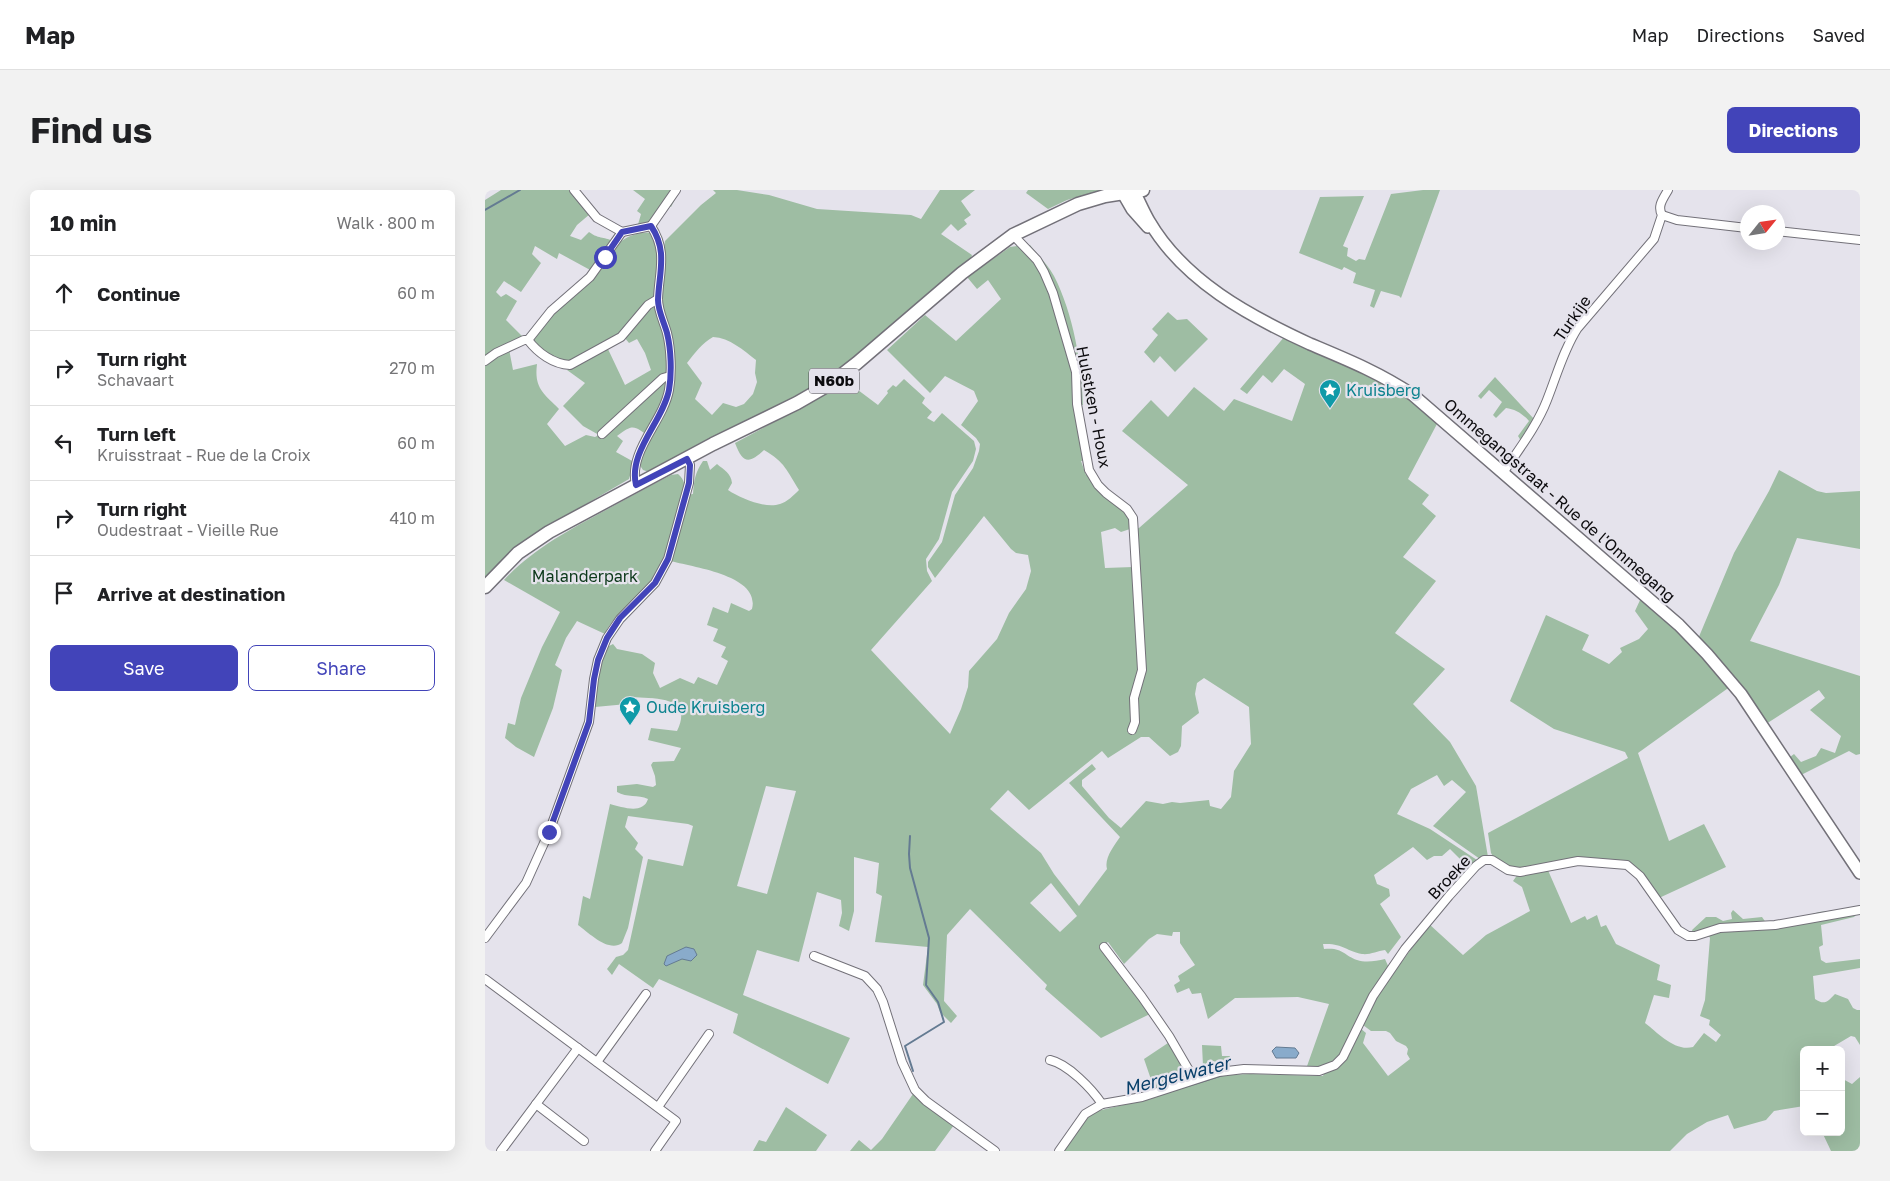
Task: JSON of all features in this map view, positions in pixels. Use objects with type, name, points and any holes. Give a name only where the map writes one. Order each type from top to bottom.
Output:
[{"type":"main road","name":"N60b","points":[[485,587],[504,566],[533,542],[563,523],[797,403],[846,373],[961,273],[1013,235],[1077,204],[1131,191]]},
{"type":"main road","name":"Ommegangstraat - Rue de l'Ommegang","points":[[1131,191],[1141,221],[1161,238],[1196,276],[1237,306],[1287,333],[1383,376],[1434,413],[1662,609],[1707,654],[1733,684],[1760,721],[1860,873]]},
{"type":"street","points":[[574,190],[597,218],[622,232],[651,226],[676,190]]},
{"type":"street","name":"Turkije","points":[[1503,473],[1544,407],[1568,344],[1588,316],[1654,239],[1663,215],[1660,211],[1660,204],[1668,190]]},
{"type":"street","points":[[1663,215],[1677,220],[1740,227]]},
{"type":"street","points":[[636,485],[635,463],[665,403],[670,376],[669,341],[658,299],[661,280],[660,244],[651,226]]},
{"type":"street","points":[[485,361],[496,353],[524,340],[528,340],[551,311],[590,277],[622,232]]},
{"type":"street","points":[[1785,232],[1860,240]]},
{"type":"street","name":"Hulstken - Houx","points":[[1013,235],[1037,260],[1053,292],[1076,372],[1077,404],[1089,470],[1106,494],[1127,509],[1133,518],[1142,670],[1134,698],[1135,722],[1132,730]]},
{"type":"street","points":[[528,340],[545,357],[570,365],[621,337],[648,305],[658,299]]},
{"type":"street","points":[[602,434],[663,378],[670,376]]},
{"type":"street","points":[[485,938],[526,883],[549,832],[589,722],[598,660],[607,638],[620,618],[655,583],[668,559],[689,483],[690,465],[687,459]]},
{"type":"street","name":"Broeke","points":[[1059,1151],[1085,1114],[1102,1104],[1142,1097],[1194,1079],[1231,1070],[1311,1071],[1325,1070],[1335,1065],[1343,1057],[1373,996],[1405,949],[1435,912],[1476,866],[1484,860],[1492,860],[1508,870],[1520,872],[1578,861],[1627,866],[1640,876],[1678,930],[1688,936],[1695,936],[1720,928],[1775,925],[1860,910]]},
{"type":"street","points":[[1104,946],[1142,996],[1169,1036],[1194,1079]]},
{"type":"street","points":[[814,956],[865,976],[877,989],[883,1002],[901,1062],[915,1090],[926,1101],[995,1151]]},
{"type":"street","points":[[485,979],[676,1121],[655,1151]]},
{"type":"street","points":[[597,1062],[646,994]]},
{"type":"street","points":[[658,1107],[709,1034]]},
{"type":"street","points":[[501,1151],[578,1048]]},
{"type":"street","points":[[1050,1060],[1058,1062],[1094,1092],[1102,1104]]},
{"type":"street","points":[[536,1104],[584,1141]]},
{"type":"green space","points":[[501,190],[571,190],[590,214],[577,225],[570,236],[581,240],[589,232],[614,242],[592,271],[559,253],[557,259],[535,246],[532,254],[541,263],[521,292],[504,281],[496,292],[501,297],[506,294],[517,301],[506,320],[523,337],[485,359],[485,200]]},
{"type":"green space","points":[[633,190],[680,190],[671,207],[666,204],[650,224],[637,228],[641,214],[637,211],[645,199]]},
{"type":"green space","points":[[713,190],[737,190],[769,195],[817,209],[911,215],[921,219],[940,190],[975,190],[961,201],[971,215],[964,220],[967,224],[958,231],[951,224],[941,234],[972,255],[971,258],[842,368],[771,410],[649,472],[643,470],[639,464],[651,438],[637,429],[627,429],[617,436],[623,441],[616,452],[634,462],[629,479],[528,538],[507,555],[485,577],[485,363],[509,349],[513,370],[537,364],[538,385],[559,409],[547,424],[565,446],[586,435],[595,437],[599,435],[583,426],[563,406],[585,383],[567,370],[607,347],[625,385],[651,370],[645,353],[637,339],[629,343],[624,337],[630,332],[628,327],[622,333],[569,363],[553,359],[533,342],[534,339],[556,311],[600,270],[619,243],[637,234],[652,233],[659,252],[664,247],[665,241],[701,205],[716,193]],"holes":[[[713,337],[736,345],[756,360],[755,373],[757,382],[753,394],[744,404],[736,407],[723,403],[712,415],[695,399],[702,383],[687,363],[705,342]]]},
{"type":"green space","points":[[1028,190],[1101,190],[1067,200],[1048,209],[1026,193]]},
{"type":"green space","points":[[1440,190],[1401,298],[1381,291],[1374,308],[1370,306],[1375,290],[1353,283],[1356,273],[1344,267],[1342,270],[1299,253],[1320,197],[1364,196],[1343,246],[1348,248],[1347,256],[1356,261],[1359,259],[1365,260],[1391,194]]},
{"type":"green space","points":[[1030,245],[1052,272],[1061,290],[1075,339],[1081,373],[1083,405],[1080,405],[1056,295],[1026,246]]},
{"type":"green space","name":"Malanderpark","points":[[1017,246],[1029,255],[1048,285],[1074,371],[1085,461],[1081,461],[1086,475],[1127,512],[1134,529],[1139,528],[1188,485],[1122,431],[1151,400],[1168,417],[1194,387],[1224,411],[1234,399],[1292,421],[1305,384],[1284,369],[1272,383],[1263,375],[1247,394],[1240,389],[1285,336],[1375,377],[1403,393],[1438,422],[1408,479],[1429,495],[1422,504],[1436,516],[1403,557],[1436,581],[1395,633],[1445,669],[1413,704],[1450,742],[1476,786],[1488,857],[1480,859],[1433,826],[1466,792],[1452,780],[1444,786],[1437,775],[1411,789],[1397,814],[1430,829],[1477,860],[1459,881],[1456,878],[1467,866],[1450,849],[1442,856],[1434,856],[1427,860],[1413,847],[1374,875],[1377,884],[1389,889],[1390,896],[1380,904],[1401,937],[1388,954],[1385,950],[1362,954],[1340,946],[1323,944],[1324,949],[1339,950],[1360,961],[1385,959],[1389,968],[1338,1058],[1330,1065],[1306,1069],[1329,1004],[1298,997],[1235,998],[1208,1019],[1201,993],[1192,994],[1189,988],[1177,993],[1174,985],[1180,981],[1178,976],[1195,965],[1180,943],[1180,932],[1173,932],[1172,936],[1157,934],[1149,939],[1124,964],[1108,942],[1102,946],[1152,1013],[1101,1038],[1045,989],[1047,985],[970,909],[947,935],[944,1001],[957,1016],[951,1023],[940,1012],[937,1004],[923,985],[928,947],[875,942],[882,896],[876,893],[879,863],[854,857],[854,911],[849,931],[839,926],[842,913],[841,900],[817,892],[799,962],[757,950],[743,995],[850,1038],[828,1084],[733,1033],[738,1014],[659,979],[653,988],[619,964],[612,975],[607,969],[616,957],[623,955],[628,950],[648,859],[683,866],[693,826],[688,824],[628,816],[625,827],[638,843],[635,849],[643,857],[628,928],[622,943],[611,946],[605,944],[578,925],[583,896],[590,899],[610,804],[632,809],[642,807],[648,799],[621,794],[617,792],[617,786],[637,784],[653,787],[656,785],[651,765],[653,762],[674,761],[681,748],[648,740],[651,728],[677,731],[681,719],[680,710],[668,701],[628,697],[627,704],[595,707],[593,693],[607,647],[613,644],[617,649],[642,654],[655,663],[653,673],[660,688],[680,678],[694,684],[698,677],[717,685],[728,661],[721,657],[726,647],[713,641],[718,629],[707,625],[713,607],[728,613],[731,603],[749,611],[752,609],[752,597],[746,588],[735,580],[706,569],[667,560],[641,592],[613,621],[605,634],[577,621],[566,638],[555,665],[562,670],[553,708],[534,757],[505,738],[508,723],[515,725],[521,698],[542,647],[560,612],[504,580],[527,559],[552,541],[671,475],[678,474],[682,479],[686,495],[693,494],[695,477],[703,461],[707,461],[710,470],[717,464],[727,472],[732,483],[728,490],[733,493],[760,504],[774,505],[783,503],[799,490],[785,467],[764,450],[754,458],[747,460],[741,455],[735,443],[843,385],[849,388],[854,387],[878,405],[893,385],[896,387],[904,379],[925,398],[922,403],[932,412],[927,418],[934,422],[942,413],[974,441],[976,449],[973,461],[952,492],[939,539],[926,559],[927,571],[932,581],[871,650],[950,734],[968,687],[969,671],[997,639],[1009,613],[1026,589],[1031,571],[1028,555],[1016,553],[1011,549],[984,516],[935,578],[928,567],[928,562],[942,542],[955,495],[973,468],[979,451],[980,444],[976,438],[961,425],[978,401],[974,391],[945,376],[930,393],[887,350],[925,315],[956,341],[1001,299],[988,280],[977,289],[967,277],[1010,247]],"holes":[[[1115,528],[1121,532],[1130,529],[1133,567],[1105,568],[1101,532]],[[1204,678],[1249,707],[1251,744],[1234,771],[1231,797],[1221,809],[1210,806],[1209,800],[1163,804],[1146,801],[1121,828],[1109,818],[1082,786],[1082,780],[1096,769],[1092,764],[1069,783],[1120,837],[1108,856],[1107,869],[1079,906],[1054,874],[1041,853],[990,809],[1008,790],[1029,810],[1102,751],[1108,758],[1141,737],[1149,737],[1170,756],[1178,752],[1181,746],[1182,726],[1199,713],[1195,694],[1197,683]],[[766,786],[796,791],[767,894],[737,886]],[[1051,883],[1077,916],[1060,932],[1030,903]]]},
{"type":"green space","points":[[1168,312],[1177,320],[1187,319],[1208,339],[1175,372],[1160,356],[1154,363],[1144,352],[1158,335],[1152,329]]},
{"type":"green space","points":[[1495,377],[1534,419],[1521,441],[1518,436],[1529,421],[1527,418],[1516,411],[1506,408],[1496,418],[1493,415],[1502,402],[1489,390],[1481,399],[1478,396]]},
{"type":"green space","points":[[1779,470],[1817,491],[1826,493],[1860,491],[1860,549],[1797,538],[1779,585],[1750,641],[1860,676],[1860,754],[1856,755],[1849,751],[1801,775],[1790,757],[1794,754],[1801,762],[1816,756],[1821,748],[1835,753],[1841,736],[1810,710],[1825,698],[1819,690],[1766,724],[1698,639],[1734,553]]},
{"type":"green space","points":[[1641,598],[1655,606],[1731,686],[1638,753],[1669,841],[1704,824],[1726,867],[1659,898],[1649,884],[1614,861],[1513,868],[1494,858],[1491,853],[1488,833],[1628,758],[1625,752],[1554,729],[1510,701],[1546,615],[1589,635],[1582,650],[1609,664],[1622,652],[1620,648],[1639,639],[1648,629],[1635,611]]},
{"type":"green space","points":[[1547,868],[1571,923],[1585,916],[1587,920],[1597,915],[1601,927],[1606,925],[1616,944],[1660,965],[1657,980],[1671,985],[1669,998],[1654,995],[1645,1023],[1667,1041],[1686,1048],[1693,1047],[1704,1033],[1716,1042],[1721,1035],[1709,1025],[1710,1020],[1700,1016],[1705,1000],[1710,938],[1706,931],[1693,934],[1692,930],[1706,917],[1716,917],[1723,921],[1732,919],[1731,913],[1733,910],[1743,919],[1762,917],[1769,927],[1819,912],[1857,908],[1854,917],[1821,925],[1823,945],[1819,947],[1821,960],[1826,963],[1860,959],[1860,968],[1813,976],[1815,999],[1821,1002],[1828,1001],[1835,994],[1848,999],[1853,1008],[1860,1010],[1860,1045],[1855,1037],[1851,1036],[1834,1046],[1800,1046],[1800,1107],[1774,1111],[1766,1120],[1734,1129],[1728,1115],[1707,1122],[1687,1134],[1670,1151],[1063,1151],[1085,1118],[1093,1112],[1157,1097],[1144,1059],[1171,1041],[1189,1073],[1199,1071],[1203,1066],[1202,1045],[1221,1046],[1222,1056],[1230,1056],[1230,1066],[1222,1068],[1225,1075],[1323,1076],[1324,1073],[1339,1066],[1348,1056],[1360,1028],[1366,1033],[1363,1043],[1388,1076],[1410,1059],[1406,1046],[1396,1041],[1390,1033],[1386,1031],[1371,1031],[1363,1025],[1363,1021],[1383,988],[1429,924],[1463,955],[1486,935],[1530,911],[1522,887],[1513,881],[1518,874]]},
{"type":"green space","points":[[1860,1077],[1860,1151],[1831,1151],[1824,1136],[1845,1136],[1845,1080],[1852,1084]]},
{"type":"green space","points":[[913,1094],[954,1125],[935,1151],[850,1151],[859,1140],[871,1150],[882,1139]]},
{"type":"green space","points":[[786,1107],[827,1135],[816,1151],[753,1151],[759,1140],[766,1142]]},
{"type":"water","points":[[686,947],[694,949],[697,955],[691,961],[682,959],[666,966],[664,964],[667,956]]},
{"type":"water","points":[[1276,1047],[1295,1048],[1299,1053],[1296,1058],[1276,1058],[1272,1051]]},
{"type":"waterway","points":[[485,210],[520,190]]},
{"type":"waterway","points":[[910,836],[910,868],[929,938],[926,985],[938,1002],[944,1022],[905,1046],[913,1071]]},
{"type":"waterway","name":"Mergelwater","points":[[1165,1093],[1223,1075]]},
{"type":"place","name":"Kruisberg","points":[[1330,409]]},
{"type":"place","name":"Oude Kruisberg","points":[[630,726]]},
{"type":"route","points":[[549,832],[589,722],[598,660],[607,638],[620,618],[655,583],[662,573],[672,549],[689,483],[690,465],[687,459],[636,485],[635,479],[635,463],[665,403],[669,388],[670,347],[658,299],[661,280],[659,239],[651,226],[622,232],[605,257]]}]
